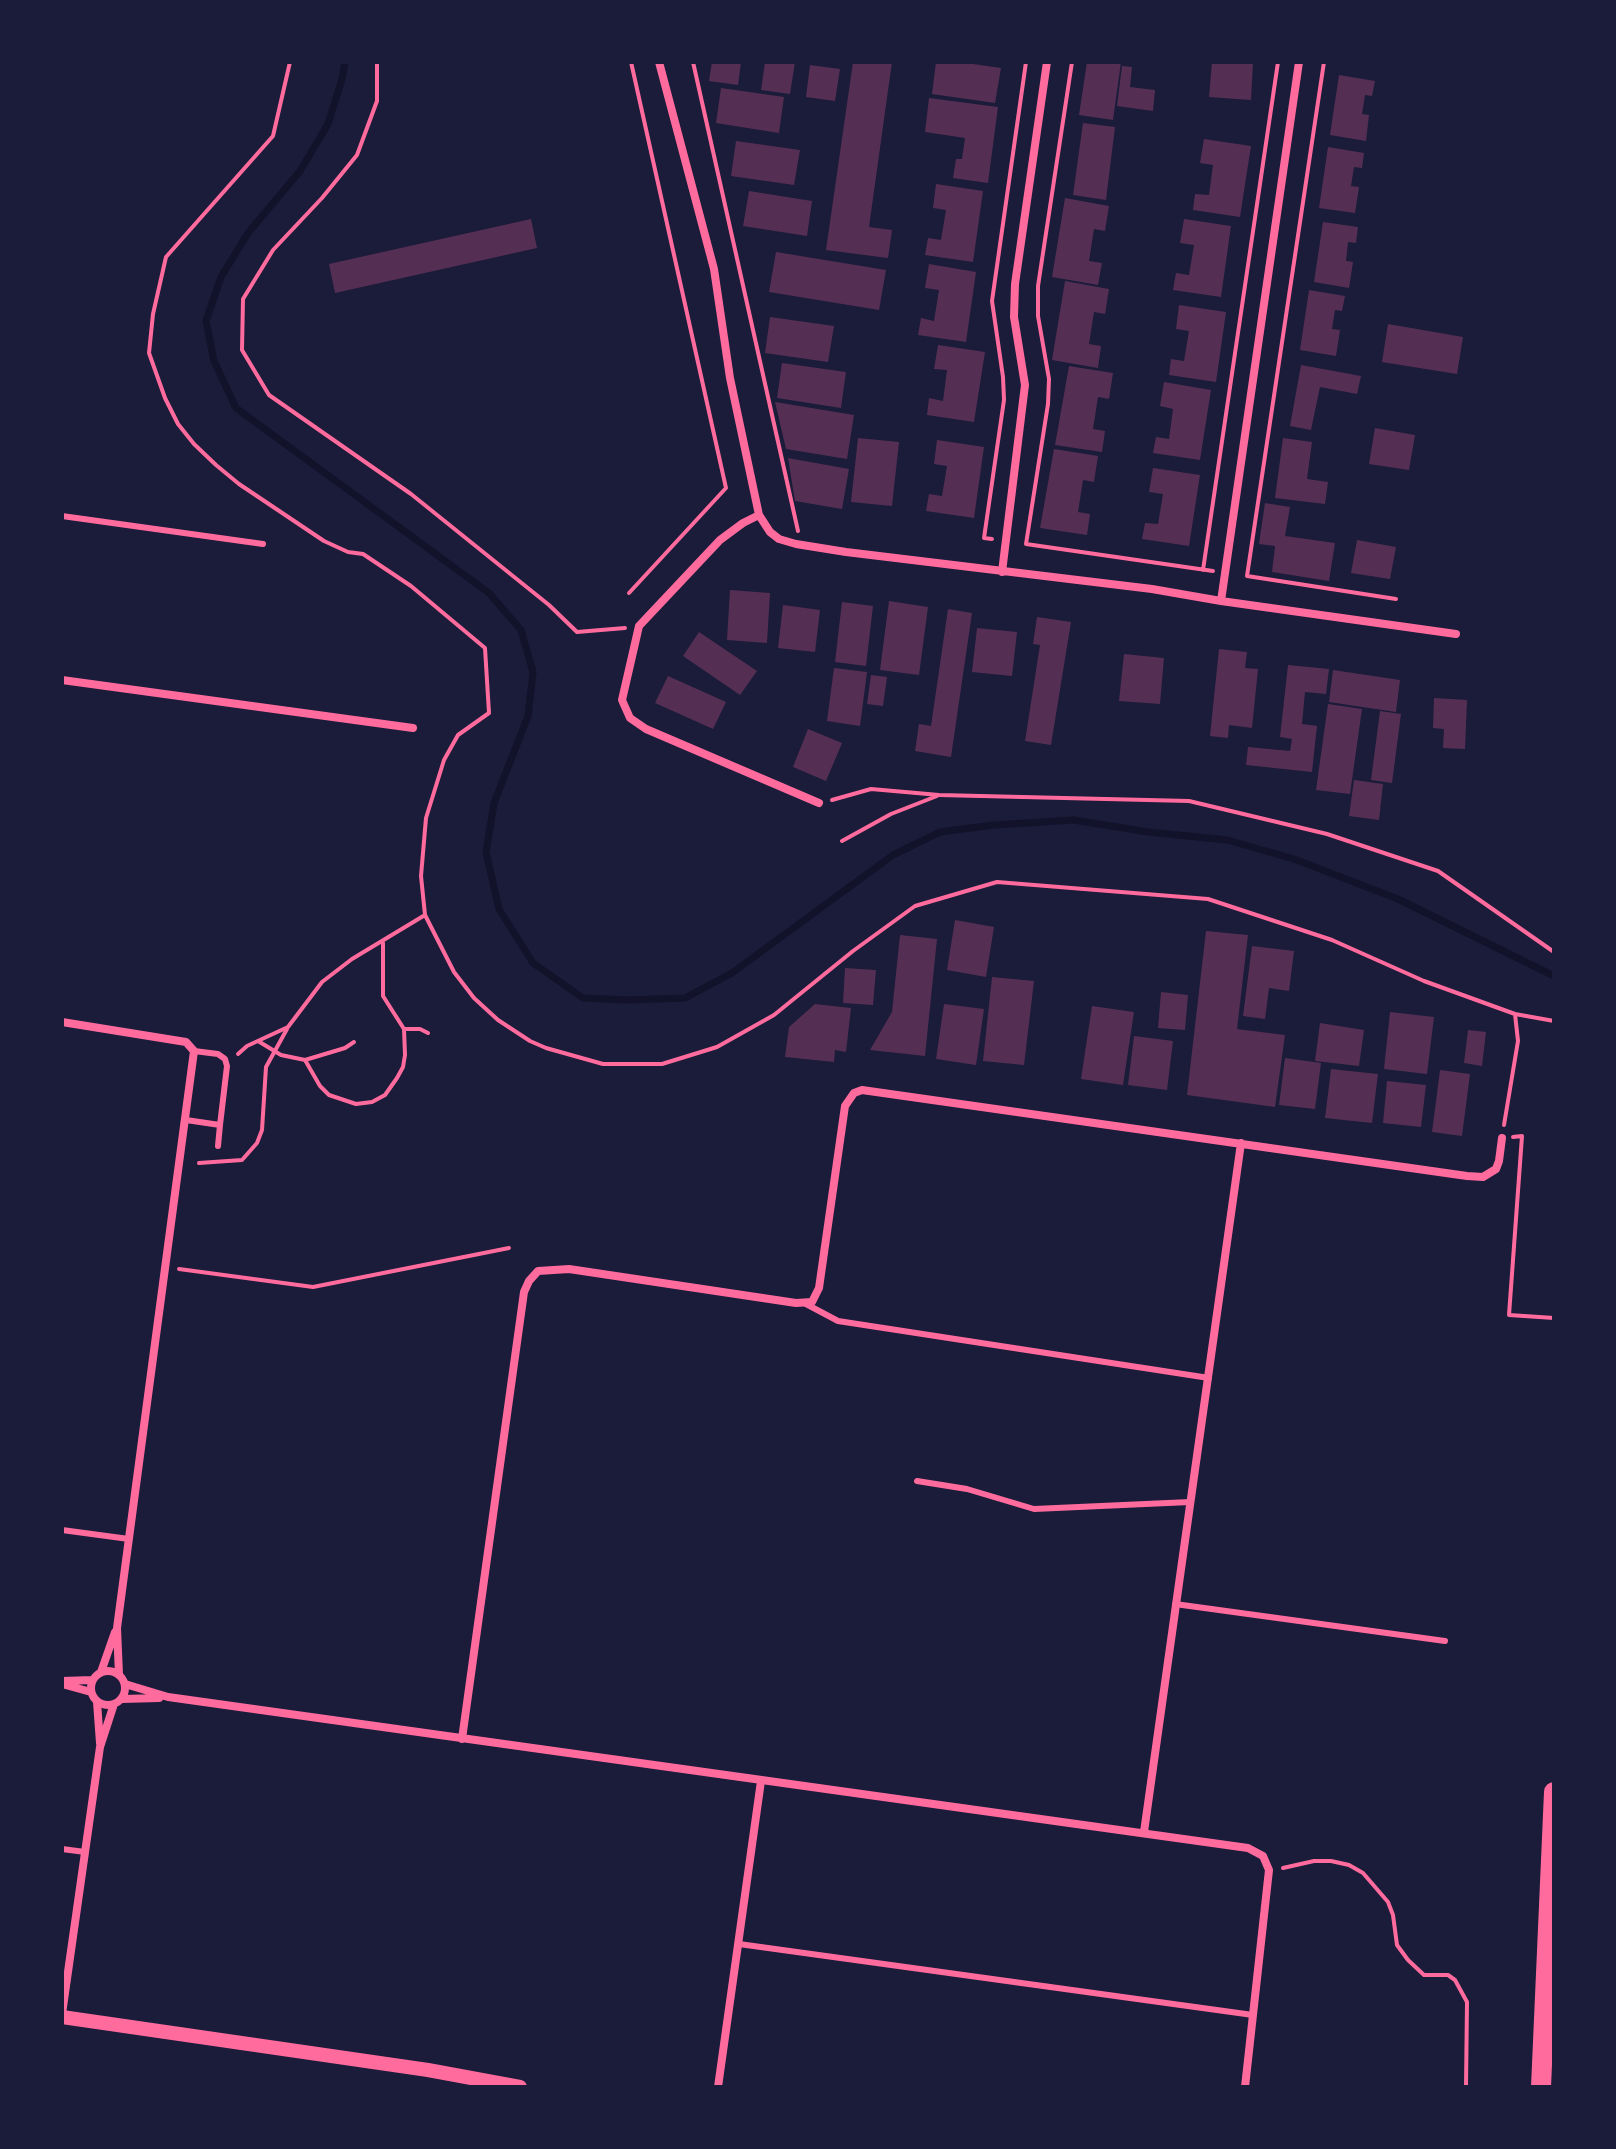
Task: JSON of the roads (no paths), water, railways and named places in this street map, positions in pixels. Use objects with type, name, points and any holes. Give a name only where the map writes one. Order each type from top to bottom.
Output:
[{"type":"highway","points":[[1541,2087],[1554,1792]]},
{"type":"street","points":[[659,62],[714,269],[730,378],[759,515],[770,532],[779,539],[796,544],[1152,589],[1456,634]]},
{"type":"street","points":[[1002,572],[1025,385],[1014,317],[1015,284],[1047,62]]},
{"type":"street","points":[[1221,601],[1299,62]]},
{"type":"street","points":[[759,515],[720,540],[639,626],[622,700],[630,718],[646,729],[819,803]]},
{"type":"street","points":[[62,680],[413,728]]},
{"type":"street","points":[[62,1022],[186,1042],[194,1051],[117,1628],[119,1675],[125,1684],[168,1697],[1248,1848],[1263,1856],[1269,1870],[1245,2087]]},
{"type":"street","points":[[462,1739],[524,1292],[538,1271],[569,1269],[806,1304],[817,1296],[819,1288],[845,1106],[854,1093],[862,1090],[1483,1177],[1496,1169],[1502,1138]]},
{"type":"street","points":[[1144,1832],[1241,1143]]},
{"type":"street","points":[[62,1682],[92,1680],[101,1672],[117,1628]]},
{"type":"street","points":[[101,1672],[110,1671],[119,1675]]},
{"type":"street","points":[[92,1680],[91,1692],[97,1702],[100,1747],[62,2015],[520,2087]]},
{"type":"street","points":[[62,1682],[91,1692]]},
{"type":"street","points":[[100,1747],[125,1684]]},
{"type":"street","points":[[97,1702],[102,1705],[168,1697]]},
{"type":"street","points":[[718,2087],[761,1781]]},
{"type":"lane","points":[[62,516],[263,544]]},
{"type":"lane","points":[[194,1051],[223,1056],[227,1066],[218,1146]]},
{"type":"lane","points":[[186,1120],[220,1125]]},
{"type":"lane","points":[[806,1304],[838,1321],[1209,1378]]},
{"type":"lane","points":[[917,1481],[967,1489],[1034,1509],[1190,1502]]},
{"type":"lane","points":[[62,1530],[129,1539]]},
{"type":"lane","points":[[1175,1604],[1445,1641]]},
{"type":"lane","points":[[62,1849],[85,1852]]},
{"type":"lane","points":[[739,1944],[1253,2015]]},
{"type":"waterway","points":[[345,62],[328,124],[300,171],[248,233],[221,277],[206,321],[214,361],[236,408],[489,593],[521,630],[533,672],[528,716],[494,803],[486,852],[499,909],[533,963],[583,998],[685,998],[732,973],[893,855],[940,832],[1074,820],[1227,840],[1294,859],[1398,899],[1554,976]]}]
